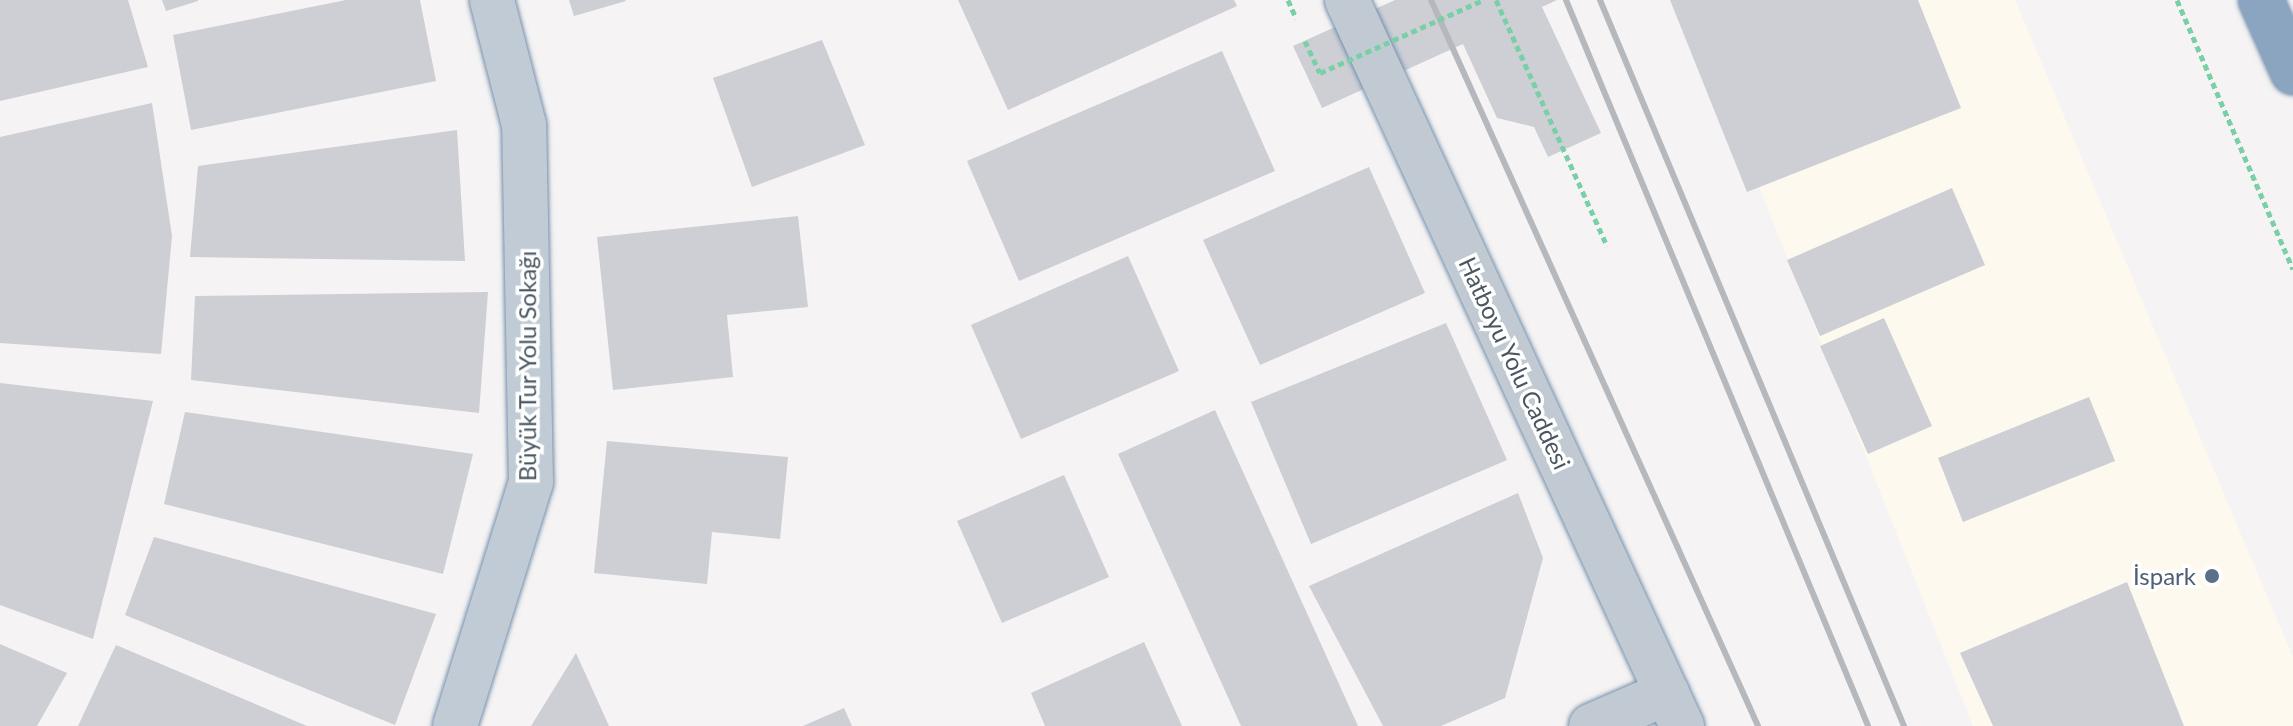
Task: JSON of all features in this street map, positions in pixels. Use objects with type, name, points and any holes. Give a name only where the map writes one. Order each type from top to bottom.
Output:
[{"type":"highway","points":[[2261,0],[2293,72]]},
{"type":"street","name":"Büyük Tur Yolu Sokağı","points":[[455,726],[531,482],[524,125],[492,0]]},
{"type":"street","name":"Hatboyu Yolu Caddesi","points":[[1347,0],[1675,710]]},
{"type":"street","points":[[1591,726],[1675,710]]},
{"type":"path","points":[[1305,41],[1320,73],[1483,0]]},
{"type":"path","points":[[1496,0],[1607,246]]},
{"type":"path","points":[[2177,0],[2293,269]]},
{"type":"shaded area","points":[[1685,0],[2015,0],[2293,657],[2293,726],[1973,726]]},
{"type":"building","points":[[0,0],[128,0],[148,67],[0,101]]},
{"type":"building","points":[[162,0],[198,0],[198,1],[166,11]]},
{"type":"building","points":[[346,0],[420,0],[436,81],[191,130],[173,35]]},
{"type":"building","points":[[569,0],[625,0],[626,1],[574,16]]},
{"type":"building","points":[[958,0],[1234,0],[1237,6],[1008,110]]},
{"type":"building","points":[[1395,0],[1557,0],[1542,7],[1601,133],[1548,157],[1534,127],[1497,118],[1463,44],[1322,108],[1293,46]]},
{"type":"building","points":[[1670,0],[1918,0],[1961,108],[1747,192]]},
{"type":"building","points":[[822,40],[865,145],[752,187],[713,78]]},
{"type":"building","points":[[1222,51],[1275,171],[1019,281],[967,161]]},
{"type":"building","points":[[152,103],[172,236],[161,354],[0,343],[0,137]]},
{"type":"building","points":[[457,130],[465,261],[190,257],[198,166]]},
{"type":"building","points":[[1369,167],[1425,293],[1260,365],[1203,240]]},
{"type":"building","points":[[1952,188],[1985,265],[1820,336],[1787,260]]},
{"type":"building","points":[[798,216],[808,307],[727,315],[733,377],[613,390],[597,237]]},
{"type":"building","points":[[1128,256],[1179,371],[1021,439],[971,325]]},
{"type":"building","points":[[488,292],[479,413],[191,380],[195,296]]},
{"type":"building","points":[[1884,318],[1932,426],[1868,454],[1820,346]]},
{"type":"building","points":[[1446,323],[1507,460],[1311,544],[1251,402]]},
{"type":"building","points":[[0,383],[153,401],[93,639],[0,605]]},
{"type":"building","points":[[2089,397],[2115,461],[1963,522],[1938,458]]},
{"type":"building","points":[[1215,410],[1358,726],[1241,726],[1118,454]]},
{"type":"building","points":[[185,412],[473,454],[443,574],[164,504]]},
{"type":"building","points":[[607,441],[788,457],[780,539],[712,532],[707,584],[594,573]]},
{"type":"building","points":[[1064,475],[1109,577],[1002,623],[957,521]]},
{"type":"building","points":[[1518,493],[1543,558],[1505,698],[1441,726],[1383,726],[1309,586]]},
{"type":"building","points":[[154,537],[436,614],[395,725],[125,615]]},
{"type":"building","points":[[2127,582],[2184,726],[1993,726],[1960,653]]},
{"type":"building","points":[[1144,642],[1182,726],[1045,726],[1031,693]]},
{"type":"building","points":[[0,644],[67,673],[37,726],[0,726]]},
{"type":"building","points":[[116,645],[307,726],[78,726]]},
{"type":"building","points":[[576,653],[609,726],[531,726]]},
{"type":"building","points":[[844,708],[852,726],[803,726]]},
{"type":"railway","points":[[1431,0],[1758,726]]},
{"type":"railway","points":[[1566,0],[1868,726]]},
{"type":"railway","points":[[1600,0],[1904,726]]},
{"type":"place","name":"İspark","points":[[2212,576]]}]
